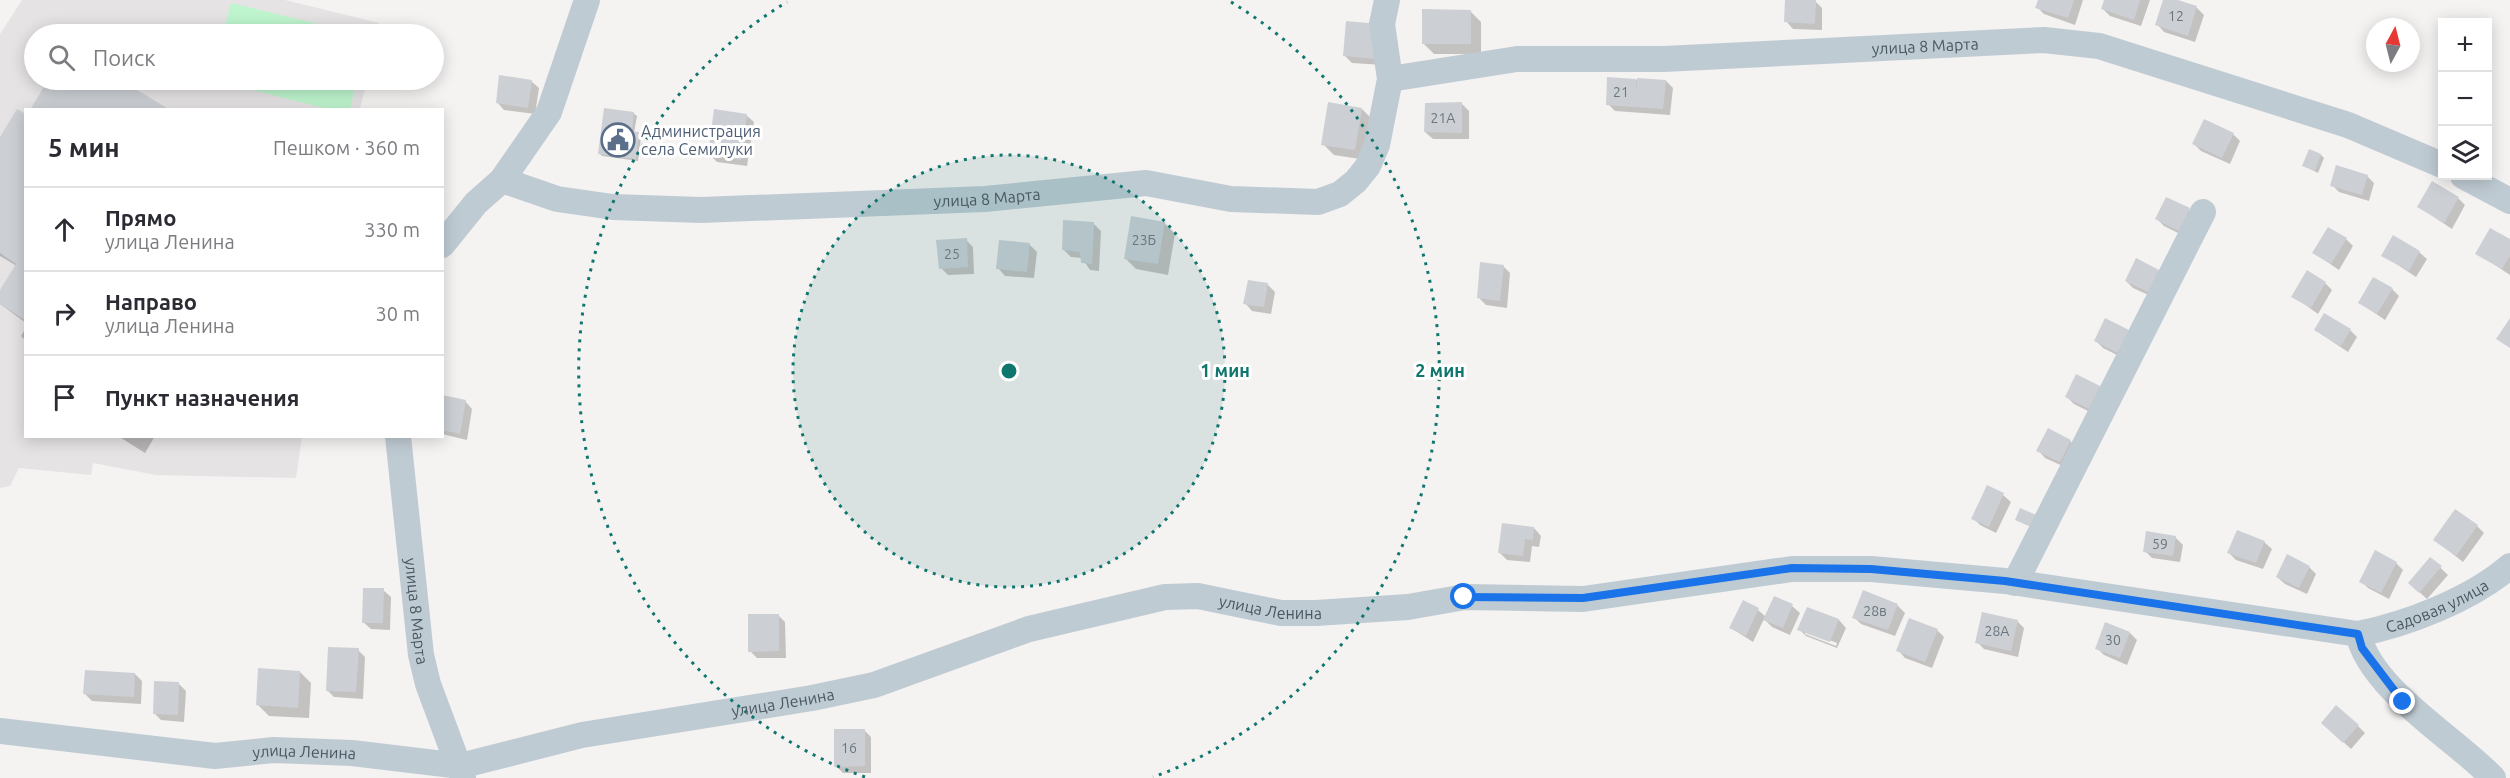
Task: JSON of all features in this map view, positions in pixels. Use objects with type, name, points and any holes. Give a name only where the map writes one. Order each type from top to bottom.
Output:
[{"type":"street","points":[[444,243],[476,203],[502,180],[549,112],[587,0]]},
{"type":"street","name":"улица 8 Марта","points":[[502,180],[557,199],[613,207],[701,210],[985,199],[1146,183],[1231,199],[1318,202],[1340,194],[1356,181],[1368,166],[1377,145],[1390,79],[1382,24],[1387,0]]},
{"type":"street","name":"улица 8 Марта","points":[[1390,79],[1517,59],[1664,59],[2044,40],[2099,46],[2348,125],[2438,163]]},
{"type":"street","points":[[2471,180],[2510,201]]},
{"type":"street","points":[[2015,583],[2203,212]]},
{"type":"street","name":"улица 8 Марта","points":[[398,438],[421,655],[428,684],[462,772]]},
{"type":"street","name":"Садовая улица","points":[[2358,634],[2376,630],[2454,601],[2491,583],[2510,566]]},
{"type":"street","name":"улица Ленина","points":[[0,731],[215,756],[274,750],[352,753],[462,772],[582,735],[812,698],[874,685],[1029,629],[1165,597],[1198,597],[1272,612],[1316,613],[1408,607],[1464,597],[1583,598],[1792,568],[1871,569],[2015,583],[2358,634]]},
{"type":"street","points":[[2358,634],[2362,648],[2403,702],[2493,778]]},
{"type":"shaded area","points":[[22,0],[285,0],[379,23],[24,24],[24,90],[365,90],[360,108],[24,108],[24,438],[302,438],[296,478],[156,475],[93,463],[91,475],[19,468],[10,486],[0,488],[0,34]]},
{"type":"green space","points":[[231,3],[318,24],[226,24]]},
{"type":"green space","points":[[252,90],[355,90],[350,108],[324,108]]},
{"type":"building","points":[[1785,0],[1816,0],[1815,24],[1784,22]]},
{"type":"building","points":[[2038,0],[2074,0],[2068,18],[2035,8]]},
{"type":"building","points":[[2104,0],[2140,0],[2134,20],[2101,9]]},
{"type":"building","points":[[2163,0],[2178,0],[2197,6],[2188,36],[2155,25]]},
{"type":"building","points":[[1422,9],[1471,10],[1471,44],[1422,44]]},
{"type":"building","points":[[1346,21],[1379,24],[1376,59],[1343,56]]},
{"type":"building","points":[[499,75],[532,80],[528,108],[496,103]]},
{"type":"building","points":[[1607,77],[1636,79],[1636,93],[1637,78],[1666,80],[1663,109],[1606,105]]},
{"type":"building","points":[[42,90],[137,90],[167,108],[31,108]]},
{"type":"building","points":[[1328,102],[1362,108],[1355,150],[1321,145]]},
{"type":"building","points":[[1462,102],[1462,133],[1424,132],[1425,103]]},
{"type":"building","points":[[604,108],[634,112],[632,131],[639,132],[636,159],[598,154]]},
{"type":"building","points":[[17,109],[24,113],[24,320],[0,304],[0,290],[16,264],[0,253],[0,137]]},
{"type":"building","points":[[714,109],[747,114],[741,160],[708,155]]},
{"type":"building","points":[[2204,119],[2234,133],[2222,158],[2192,144]]},
{"type":"building","points":[[2309,149],[2321,154],[2315,171],[2302,166]]},
{"type":"building","points":[[2336,165],[2368,175],[2362,195],[2330,186]]},
{"type":"building","points":[[2432,181],[2459,197],[2444,223],[2417,207]]},
{"type":"building","points":[[2166,197],[2190,208],[2179,231],[2155,219]]},
{"type":"building","points":[[1131,216],[1165,222],[1158,264],[1124,259]]},
{"type":"building","points":[[1063,220],[1094,222],[1092,264],[1081,263],[1080,252],[1062,250]]},
{"type":"building","points":[[2328,227],[2347,238],[2331,264],[2312,253]]},
{"type":"building","points":[[2490,228],[2510,239],[2510,256],[2502,269],[2475,254]]},
{"type":"building","points":[[2393,235],[2420,251],[2409,271],[2381,256]]},
{"type":"building","points":[[967,238],[968,267],[939,269],[936,240]]},
{"type":"building","points":[[999,240],[1030,243],[1027,272],[996,269]]},
{"type":"building","points":[[2136,258],[2159,270],[2148,292],[2125,281]]},
{"type":"building","points":[[1480,262],[1504,265],[1500,301],[1477,298]]},
{"type":"building","points":[[2307,270],[2326,282],[2311,308],[2291,297]]},
{"type":"building","points":[[2373,277],[2393,288],[2377,314],[2358,303]]},
{"type":"building","points":[[1248,280],[1268,283],[1264,307],[1243,304]]},
{"type":"building","points":[[2324,313],[2351,329],[2341,346],[2314,330]]},
{"type":"building","points":[[2105,318],[2129,330],[2118,353],[2094,341]]},
{"type":"building","points":[[2510,318],[2510,348],[2496,339]]},
{"type":"building","points":[[2076,374],[2100,386],[2089,409],[2065,397]]},
{"type":"building","points":[[444,395],[466,400],[460,434],[444,430]]},
{"type":"building","points":[[2048,428],[2071,440],[2060,462],[2036,451]]},
{"type":"building","points":[[1987,485],[2004,493],[1989,527],[1971,519]]},
{"type":"building","points":[[2020,508],[2041,517],[2036,529],[2015,520]]},
{"type":"building","points":[[2455,509],[2478,525],[2456,556],[2433,540]]},
{"type":"building","points":[[1502,523],[1534,527],[1533,540],[1525,539],[1523,556],[1498,553]]},
{"type":"building","points":[[2237,530],[2265,541],[2256,563],[2227,553]]},
{"type":"building","points":[[2146,531],[2176,536],[2173,556],[2143,552]]},
{"type":"building","points":[[2375,550],[2397,562],[2381,593],[2359,582]]},
{"type":"building","points":[[2287,554],[2310,566],[2299,588],[2276,577]]},
{"type":"building","points":[[2430,557],[2442,566],[2419,593],[2408,583]]},
{"type":"building","points":[[363,588],[384,588],[383,623],[362,623]]},
{"type":"building","points":[[1863,590],[1898,604],[1888,630],[1852,618]]},
{"type":"building","points":[[1774,596],[1793,604],[1783,628],[1763,620]]},
{"type":"building","points":[[1743,600],[1759,608],[1746,636],[1729,628]]},
{"type":"building","points":[[1807,607],[1839,619],[1830,642],[1797,630]]},
{"type":"building","points":[[1982,612],[2018,620],[2011,651],[1975,643]]},
{"type":"building","points":[[748,614],[779,614],[779,651],[748,652]]},
{"type":"building","points":[[1909,618],[1938,629],[1925,662],[1896,651]]},
{"type":"building","points":[[2105,622],[2130,632],[2120,658],[2095,649]]},
{"type":"building","points":[[328,647],[359,648],[356,692],[326,691]]},
{"type":"building","points":[[258,668],[300,671],[298,708],[256,705]]},
{"type":"building","points":[[85,670],[135,673],[134,697],[83,694]]},
{"type":"building","points":[[154,681],[179,682],[178,715],[153,714]]},
{"type":"building","points":[[2336,705],[2359,725],[2343,743],[2321,723]]},
{"type":"building","points":[[834,729],[865,729],[865,766],[834,767]]},
{"type":"place","name":"Администрация села Семилуки","points":[[618,140]]},
{"type":"route","points":[[1464,597],[1583,598],[1792,568],[1871,569],[2005,581],[2358,634],[2362,648],[2403,702]]}]
